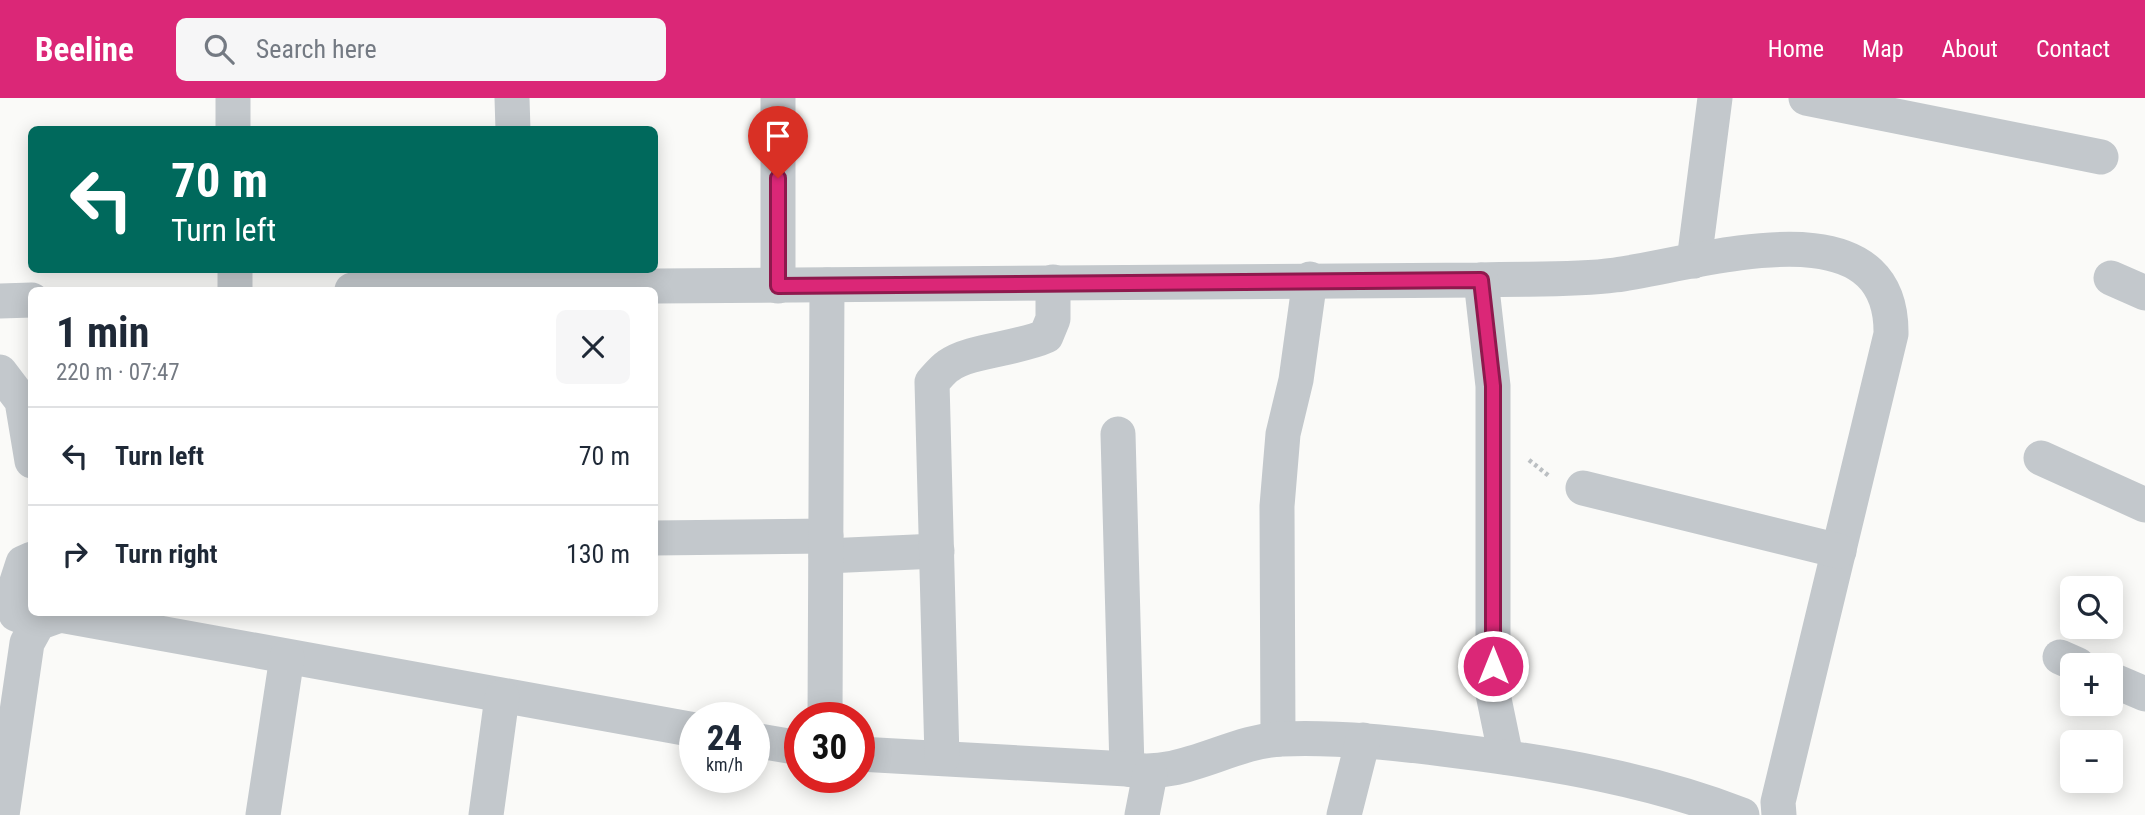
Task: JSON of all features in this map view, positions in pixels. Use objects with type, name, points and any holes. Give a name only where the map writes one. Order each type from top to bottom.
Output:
[{"type":"street","points":[[233,98],[233,126]]},
{"type":"street","points":[[512,98],[513,126]]},
{"type":"street","points":[[778,98],[778,286]]},
{"type":"street","points":[[1694,261],[1715,98]]},
{"type":"street","points":[[1806,98],[2101,157]]},
{"type":"street","points":[[392,287],[514,278],[778,286],[1310,279],[1481,280],[1613,275],[1694,261],[1812,249],[1848,257],[1868,269],[1885,291],[1891,312],[1891,334],[1778,803],[1779,815]]},
{"type":"street","points":[[2111,278],[2145,293]]},
{"type":"street","points":[[1278,739],[1277,506],[1283,434],[1297,380],[1310,279]]},
{"type":"street","points":[[1481,280],[1493,386],[1493,694],[1506,757]]},
{"type":"street","points":[[942,758],[932,382],[949,365],[988,352],[1025,345],[1046,336],[1053,319],[1053,282]]},
{"type":"street","points":[[825,702],[827,285]]},
{"type":"street","points":[[0,301],[28,300]]},
{"type":"street","points":[[0,372],[22,401],[28,437]]},
{"type":"street","points":[[1118,434],[1142,815]]},
{"type":"street","points":[[2040,458],[2145,505]]},
{"type":"street","points":[[1583,488],[1839,551]]},
{"type":"street","points":[[658,538],[937,551]]},
{"type":"street","points":[[28,561],[23,563],[13,594],[16,614],[38,623]]},
{"type":"street","points":[[2,815],[27,643],[38,623],[57,616]]},
{"type":"street","points":[[65,616],[679,727]]},
{"type":"street","points":[[262,815],[287,657]]},
{"type":"street","points":[[2123,685],[2145,694]]},
{"type":"street","points":[[486,815],[502,697]]},
{"type":"street","points":[[875,755],[1139,771],[1278,739],[1363,740],[1506,757],[1601,774],[1742,815]]},
{"type":"street","points":[[1344,815],[1363,740]]},
{"type":"path","points":[[1493,421],[1515,437],[1528,459],[1554,480],[1583,488]]},
{"type":"route","points":[[778,178],[778,286],[1310,279],[1481,280],[1493,386],[1493,666]]}]
